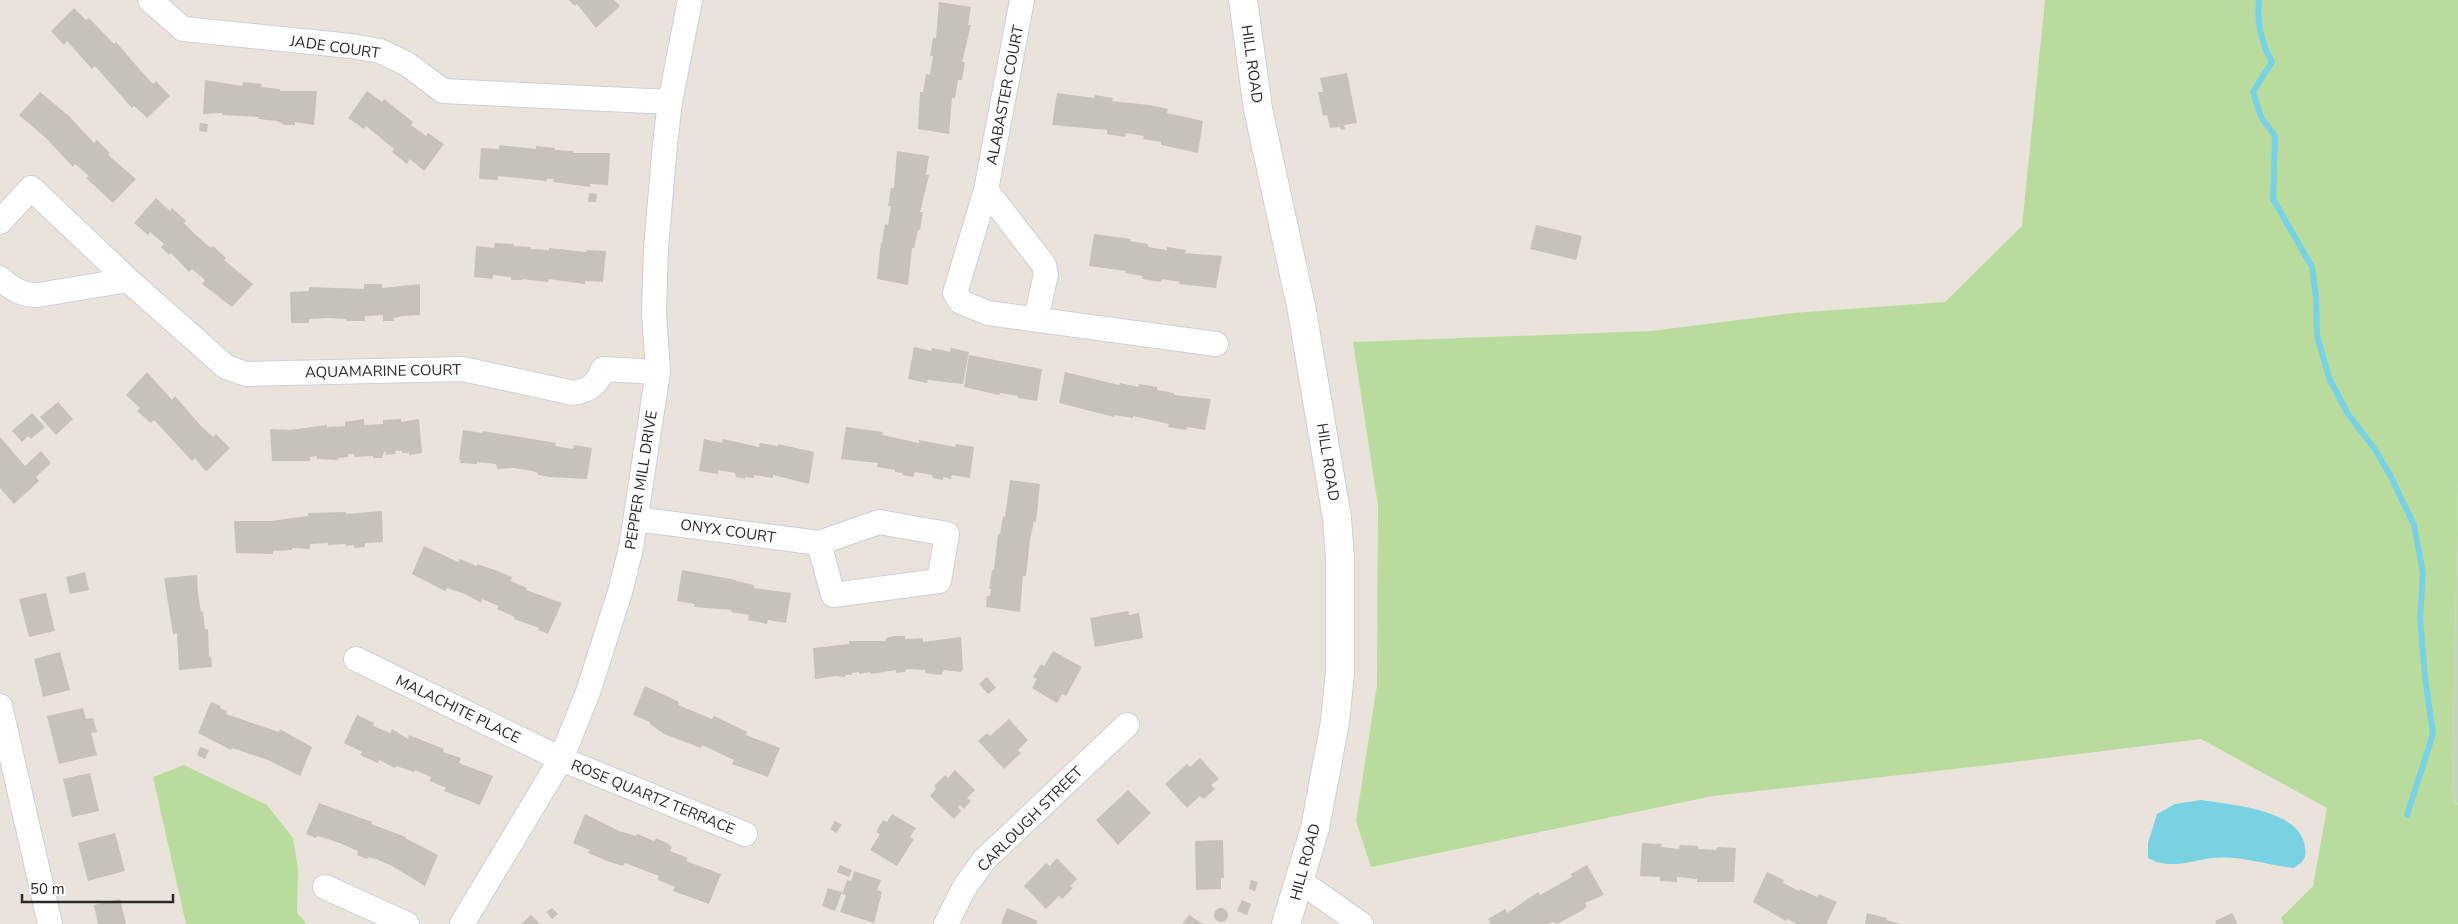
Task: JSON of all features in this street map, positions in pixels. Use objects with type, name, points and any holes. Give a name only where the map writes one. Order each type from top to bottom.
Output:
[{"type":"street","name":"JADE COURT","points":[[150,0],[183,29],[351,46],[380,52],[407,64],[443,91],[670,102]]},
{"type":"street","name":"PEPPER MILL DRIVE","points":[[462,924],[561,759],[588,692],[617,601],[637,519],[658,372],[654,313],[656,248],[670,102],[690,0]]},
{"type":"street","name":"ALABASTER COURT","points":[[1022,0],[986,190],[955,293],[961,302],[988,313],[1216,344]]},
{"type":"street","name":"HILL ROAD","points":[[1243,0],[1258,109],[1302,311],[1337,518],[1340,559],[1341,637],[1335,722],[1315,828],[1286,924]]},
{"type":"street","name":"AQUAMARINE COURT","points":[[0,222],[31,188],[128,280],[226,367],[246,374],[463,369],[574,393],[588,390],[599,380],[603,369],[658,372]]},
{"type":"street","points":[[986,190],[1044,265],[1046,274],[1036,319]]},
{"type":"street","points":[[0,278],[12,289],[26,295],[38,295],[128,280]]},
{"type":"street","name":"ONYX COURT","points":[[637,519],[819,543],[879,522],[947,534],[939,581],[833,594],[819,543]]},
{"type":"street","name":"MALACHITE PLACE","points":[[356,659],[561,759]]},
{"type":"street","points":[[0,706],[50,924]]},
{"type":"street","name":"CARLOUGH STREET","points":[[946,924],[964,888],[984,860],[1127,725]]},
{"type":"street","name":"ROSE QUARTZ TERRACE","points":[[561,759],[745,834]]},
{"type":"street","points":[[1300,881],[1361,924]]},
{"type":"street","points":[[325,887],[407,924]]},
{"type":"green space","points":[[2045,0],[2458,0],[2458,483],[2452,797],[2458,805],[2458,924],[2284,924],[2281,918],[2313,886],[2327,808],[2201,739],[1713,796],[1371,867],[1356,821],[1377,685],[1378,506],[1353,342],[1651,331],[1793,313],[1945,302],[2022,226]]},
{"type":"green space","points":[[2458,483],[2458,804],[2452,797]]},
{"type":"green space","points":[[184,765],[267,805],[293,838],[298,869],[297,913],[307,924],[186,924],[153,777]]},
{"type":"water","points":[[2201,800],[2262,811],[2291,824],[2301,834],[2305,847],[2304,859],[2294,868],[2222,857],[2171,864],[2156,862],[2148,858],[2148,843],[2157,814],[2175,804]]},
{"type":"building","points":[[569,0],[614,0],[620,6],[596,28],[577,4],[575,6]]},
{"type":"building","points":[[939,2],[971,7],[968,25],[971,25],[962,62],[965,62],[962,80],[958,80],[955,98],[952,98],[949,134],[918,129],[920,92],[923,92],[926,74],[930,75],[933,56],[930,56],[933,38],[936,38]]},
{"type":"building","points":[[74,8],[86,20],[89,18],[114,44],[116,42],[153,84],[156,81],[170,96],[147,118],[134,106],[132,108],[95,66],[92,69],[67,41],[64,45],[51,31]]},
{"type":"building","points":[[1347,73],[1357,123],[1344,125],[1345,129],[1341,130],[1340,127],[1330,128],[1327,115],[1323,116],[1318,92],[1323,92],[1320,78]]},
{"type":"building","points":[[205,80],[242,86],[243,82],[262,84],[261,87],[280,89],[280,91],[317,91],[314,125],[295,122],[295,125],[285,125],[277,121],[258,119],[259,117],[222,115],[222,113],[203,114]]},
{"type":"building","points":[[367,91],[382,102],[384,99],[413,122],[411,125],[426,136],[428,133],[444,144],[424,171],[410,159],[407,164],[392,152],[394,149],[366,126],[364,129],[348,118]]},
{"type":"building","points":[[40,92],[69,116],[94,143],[97,140],[110,153],[108,155],[136,179],[113,203],[86,178],[89,176],[75,164],[73,167],[47,139],[19,115]]},
{"type":"building","points":[[1057,93],[1094,98],[1095,95],[1113,98],[1112,101],[1168,109],[1167,113],[1203,121],[1198,153],[1161,145],[1161,142],[1143,139],[1144,136],[1126,133],[1125,137],[1107,134],[1107,130],[1052,125]]},
{"type":"building","points":[[200,123],[208,124],[207,132],[199,131]]},
{"type":"building","points":[[499,145],[536,149],[536,146],[555,148],[555,150],[573,151],[573,153],[610,153],[608,185],[590,184],[590,187],[553,182],[554,179],[547,179],[547,181],[498,176],[498,180],[479,179],[481,148],[499,149]]},
{"type":"building","points":[[897,151],[929,156],[926,175],[929,175],[920,212],[923,212],[920,230],[918,230],[914,248],[912,248],[908,285],[877,279],[881,242],[885,224],[888,225],[891,206],[888,206],[891,188],[894,188]]},
{"type":"building","points":[[589,193],[597,194],[596,202],[588,202]]},
{"type":"building","points":[[156,198],[170,211],[172,208],[186,221],[184,223],[197,236],[211,248],[213,246],[226,258],[224,260],[253,284],[232,307],[202,284],[205,280],[192,269],[189,272],[171,253],[169,255],[161,247],[164,244],[150,232],[148,235],[134,223]]},
{"type":"building","points":[[1536,225],[1582,236],[1576,260],[1530,249]]},
{"type":"building","points":[[1094,234],[1131,239],[1130,241],[1148,244],[1148,247],[1167,250],[1167,247],[1186,250],[1185,253],[1222,256],[1216,288],[1179,284],[1180,282],[1162,279],[1161,282],[1142,279],[1143,276],[1125,273],[1126,271],[1089,266]]},
{"type":"building","points":[[495,243],[514,244],[514,246],[531,247],[531,249],[549,250],[549,248],[586,252],[587,250],[606,251],[603,282],[585,281],[585,284],[549,279],[548,282],[522,279],[511,280],[511,277],[493,275],[492,279],[474,277],[476,246],[494,248]]},
{"type":"building","points":[[364,284],[382,284],[382,288],[420,284],[420,315],[402,316],[394,318],[394,321],[383,321],[383,315],[365,316],[365,321],[346,321],[346,319],[328,318],[309,319],[309,323],[291,323],[290,292],[309,291],[309,287],[364,289]]},
{"type":"building","points":[[914,347],[931,351],[932,348],[950,352],[951,348],[969,352],[963,384],[928,380],[927,383],[908,379]]},
{"type":"building","points":[[969,355],[1042,369],[1037,401],[964,387]]},
{"type":"building","points":[[147,372],[172,400],[175,396],[200,425],[213,437],[216,434],[230,448],[208,470],[205,471],[195,458],[192,461],[154,420],[151,423],[137,411],[140,408],[126,395]]},
{"type":"building","points":[[1065,372],[1119,385],[1120,383],[1138,387],[1139,384],[1157,387],[1157,390],[1174,393],[1174,395],[1211,399],[1205,430],[1187,427],[1186,430],[1168,427],[1169,424],[1133,416],[1133,418],[1114,415],[1114,417],[1059,403]]},
{"type":"building","points":[[58,402],[73,419],[56,435],[40,417]]},
{"type":"building","points":[[32,413],[45,427],[31,439],[28,436],[22,442],[12,431]]},
{"type":"building","points":[[364,419],[364,425],[383,424],[383,420],[401,419],[401,422],[419,419],[422,453],[409,455],[409,453],[402,453],[402,451],[395,451],[396,454],[386,455],[386,452],[384,452],[382,458],[373,458],[373,456],[354,457],[354,454],[348,454],[348,457],[338,458],[338,460],[317,459],[317,456],[310,457],[310,461],[272,461],[270,429],[290,430],[327,425],[327,427],[345,426],[345,422]]},
{"type":"building","points":[[846,427],[883,432],[882,435],[919,443],[919,440],[955,447],[956,444],[974,447],[970,478],[952,475],[951,479],[943,477],[943,480],[933,478],[932,475],[915,472],[913,477],[902,475],[903,473],[895,472],[895,470],[877,467],[878,463],[841,459]]},
{"type":"building","points":[[463,430],[482,433],[483,431],[556,443],[555,446],[573,449],[574,445],[592,448],[587,479],[549,477],[538,475],[538,473],[532,471],[514,468],[497,469],[496,464],[460,463]]},
{"type":"building","points":[[0,437],[25,466],[41,451],[51,463],[36,477],[39,481],[14,504],[0,488]]},
{"type":"building","points":[[704,439],[722,443],[723,439],[759,447],[760,443],[778,446],[778,444],[814,452],[809,484],[773,475],[773,478],[754,475],[754,478],[745,477],[745,479],[736,477],[735,473],[718,470],[718,474],[699,471]]},
{"type":"building","points":[[1010,480],[1040,484],[1036,522],[1034,521],[1030,540],[1026,576],[1023,576],[1020,612],[986,607],[987,596],[990,596],[991,589],[989,589],[992,570],[994,570],[998,534],[1000,534],[1003,516],[1005,517]]},
{"type":"building","points":[[382,511],[383,542],[365,543],[365,547],[354,548],[354,545],[328,545],[328,543],[310,544],[310,549],[292,548],[292,550],[273,551],[273,554],[236,553],[234,521],[271,521],[308,516],[308,513],[346,512],[346,514]]},
{"type":"building","points":[[424,546],[458,562],[460,559],[512,577],[511,581],[527,588],[526,590],[562,603],[548,634],[538,630],[539,628],[514,619],[515,617],[497,609],[499,606],[482,599],[481,603],[465,594],[447,588],[445,591],[412,574]]},
{"type":"building","points":[[682,570],[736,580],[754,585],[754,588],[791,593],[786,623],[768,620],[767,624],[748,620],[749,615],[731,612],[732,610],[694,607],[695,604],[677,601]]},
{"type":"building","points":[[85,572],[89,590],[70,594],[66,577]]},
{"type":"building","points":[[197,575],[201,612],[203,611],[205,630],[208,629],[209,657],[211,656],[212,667],[179,670],[177,633],[173,634],[164,578]]},
{"type":"building","points":[[46,593],[55,631],[29,637],[19,599]]},
{"type":"building","points":[[1128,611],[1129,615],[1139,613],[1143,638],[1095,647],[1090,618]]},
{"type":"building","points":[[905,636],[905,639],[923,638],[923,642],[961,637],[963,669],[961,672],[944,670],[941,675],[925,673],[925,670],[907,669],[905,672],[896,673],[896,670],[871,674],[870,672],[859,674],[859,672],[845,675],[845,677],[836,676],[815,679],[813,648],[849,644],[849,641],[886,641],[886,638]]},
{"type":"building","points":[[1053,651],[1082,667],[1066,696],[1062,694],[1057,703],[1032,688],[1037,679],[1033,677],[1041,664],[1044,666]]},
{"type":"building","points":[[60,652],[70,690],[43,697],[34,659]]},
{"type":"building","points":[[987,677],[996,688],[988,694],[979,684]]},
{"type":"building","points":[[645,686],[679,702],[678,705],[712,719],[714,716],[747,732],[746,735],[780,748],[768,777],[732,764],[734,760],[702,745],[701,748],[664,734],[650,724],[650,722],[633,715]]},
{"type":"building","points":[[211,702],[221,706],[220,708],[227,711],[226,714],[279,732],[280,729],[312,747],[300,776],[268,760],[232,748],[231,750],[198,733]]},
{"type":"building","points":[[83,708],[86,719],[93,718],[97,732],[91,733],[97,755],[59,764],[47,716]]},
{"type":"building","points":[[357,715],[374,723],[373,726],[390,733],[392,729],[408,739],[409,735],[444,749],[443,752],[461,758],[459,763],[493,776],[480,805],[444,791],[446,788],[430,781],[431,777],[415,770],[414,772],[396,766],[395,768],[379,760],[378,763],[360,755],[362,752],[344,743]]},
{"type":"building","points":[[1009,719],[1028,740],[1018,750],[1021,753],[1004,769],[978,741],[987,733],[990,736]]},
{"type":"building","points":[[200,747],[209,750],[205,759],[197,755]]},
{"type":"building","points":[[1200,758],[1219,779],[1211,785],[1215,789],[1204,799],[1200,796],[1187,808],[1165,784],[1187,764],[1190,767]]},
{"type":"building","points":[[955,770],[975,790],[967,798],[971,801],[964,809],[960,805],[958,807],[961,811],[954,819],[930,796],[936,789],[934,786],[945,775],[948,778]]},
{"type":"building","points":[[90,773],[99,811],[72,817],[63,779]]},
{"type":"building","points":[[1128,790],[1151,813],[1118,845],[1096,820]]},
{"type":"building","points":[[319,803],[372,822],[371,824],[406,837],[438,855],[425,886],[392,866],[376,859],[368,857],[367,859],[357,855],[358,851],[342,844],[306,834]]},
{"type":"building","points":[[585,814],[619,831],[636,836],[637,834],[654,841],[656,838],[672,847],[670,851],[688,858],[686,861],[721,874],[709,904],[673,891],[675,887],[658,880],[659,876],[625,863],[623,866],[607,861],[588,853],[590,850],[573,843]]},
{"type":"building","points":[[892,814],[916,828],[910,837],[914,839],[897,866],[870,850],[880,834],[876,832],[883,820],[887,822]]},
{"type":"building","points":[[835,821],[842,825],[836,833],[830,829]]},
{"type":"building","points":[[115,833],[125,871],[88,881],[78,843]]},
{"type":"building","points":[[1223,840],[1224,878],[1221,878],[1221,889],[1196,890],[1195,841]]},
{"type":"building","points":[[1642,843],[1662,844],[1661,847],[1679,849],[1680,845],[1716,850],[1717,847],[1736,848],[1734,882],[1697,882],[1697,879],[1677,877],[1677,882],[1660,881],[1660,877],[1640,876]]},
{"type":"building","points":[[1057,858],[1077,879],[1070,886],[1073,888],[1062,899],[1059,896],[1046,909],[1024,886],[1046,863],[1050,866]]},
{"type":"building","points":[[840,865],[852,870],[849,877],[837,872]]},
{"type":"building","points":[[1587,865],[1604,895],[1585,903],[1587,906],[1583,910],[1557,924],[1553,922],[1548,924],[1491,924],[1488,919],[1505,909],[1507,913],[1538,892],[1540,895],[1572,877],[1571,874]]},
{"type":"building","points":[[854,871],[881,880],[877,890],[882,892],[874,923],[840,912],[846,895],[842,894],[847,880],[851,881]]},
{"type":"building","points":[[1767,872],[1784,880],[1783,883],[1799,891],[1800,889],[1817,897],[1819,894],[1837,902],[1826,924],[1797,924],[1787,919],[1786,921],[1753,902]]},
{"type":"building","points":[[1251,880],[1258,882],[1255,891],[1249,889]]},
{"type":"building","points":[[828,888],[842,892],[835,911],[822,906]]},
{"type":"building","points":[[120,899],[126,924],[98,924],[94,905]]},
{"type":"building","points":[[1242,900],[1251,904],[1247,915],[1237,911]]},
{"type":"building","points":[[552,908],[558,914],[552,919],[546,912]]},
{"type":"building","points":[[1007,908],[1038,921],[1036,924],[1001,924]]},
{"type":"building","points":[[1221,908],[1226,910],[1228,915],[1226,920],[1221,922],[1216,920],[1214,915],[1216,910]]},
{"type":"building","points":[[1867,913],[1887,918],[1886,920],[1901,924],[1865,924]]},
{"type":"building","points":[[2232,913],[2238,924],[2216,924],[2215,921]]},
{"type":"building","points":[[531,915],[540,924],[521,924]]},
{"type":"building","points":[[1189,915],[1203,924],[1182,924]]},
{"type":"waterway","points":[[2259,0],[2261,32],[2272,62],[2253,92],[2261,117],[2275,136],[2273,199],[2312,267],[2316,297],[2317,335],[2329,378],[2348,414],[2374,448],[2390,475],[2414,525],[2423,573],[2420,618],[2425,677],[2433,734],[2407,815]]}]
